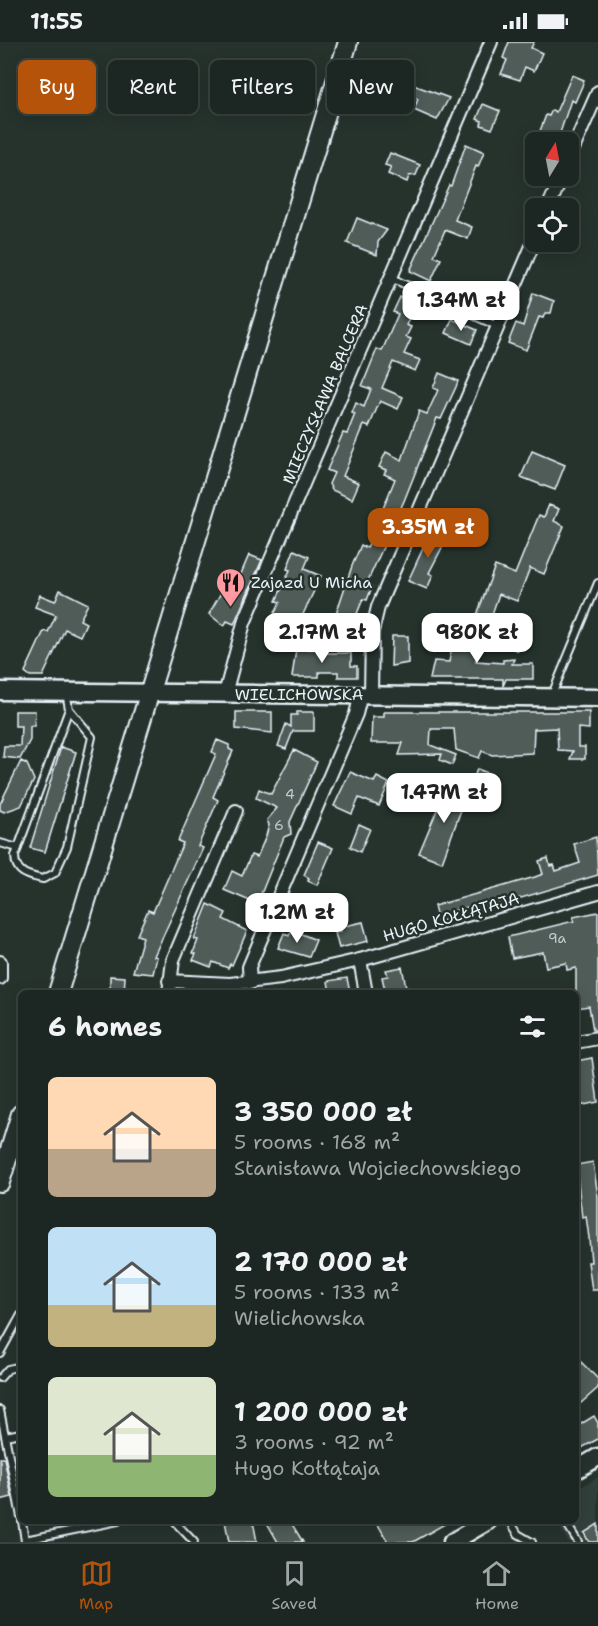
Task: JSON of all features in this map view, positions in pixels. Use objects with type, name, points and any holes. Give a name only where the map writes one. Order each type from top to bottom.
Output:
[{"type":"main road","points":[[59,990],[348,42]]},
{"type":"main road","points":[[0,1182],[18,1124]]},
{"type":"street","name":"MIECZYSŁAWA BALCERA","points":[[225,694],[244,623],[393,279],[491,42]]},
{"type":"street","points":[[579,135],[598,92]]},
{"type":"street","points":[[250,983],[249,967],[366,694],[372,632],[378,607],[529,252]]},
{"type":"street","name":"WIELICHOWSKA","points":[[0,691],[67,700],[150,694],[366,694],[598,698]]},
{"type":"street","points":[[169,987],[173,960],[236,812]]},
{"type":"street","name":"HUGO KOŁŁĄTAJA","points":[[169,987],[250,983],[360,960],[598,892]]},
{"type":"street","points":[[360,960],[365,990]]},
{"type":"street","points":[[0,962],[0,978]]},
{"type":"street","points":[[579,1041],[598,1038]]},
{"type":"street","points":[[579,1468],[598,1457]]},
{"type":"street","points":[[452,1542],[483,1524]]},
{"type":"lane","points":[[393,279],[497,326]]},
{"type":"lane","points":[[551,698],[598,583]]},
{"type":"lane","points":[[67,700],[92,737],[67,847],[55,873],[42,879],[30,876],[15,865],[18,848],[67,700]]},
{"type":"lane","points":[[0,843],[18,848]]},
{"type":"lane","points":[[0,1353],[18,1320]]},
{"type":"lane","points":[[0,1378],[8,1370],[18,1367]]},
{"type":"lane","points":[[0,1410],[18,1500]]},
{"type":"lane","points":[[5,1436],[18,1434]]},
{"type":"lane","points":[[22,1524],[25,1541],[99,1524]]},
{"type":"lane","points":[[177,1524],[194,1542]]},
{"type":"lane","points":[[512,1524],[518,1534],[532,1542]]},
{"type":"lane","points":[[567,1524],[578,1542]]},
{"type":"lane","points":[[518,1534],[518,1542]]},
{"type":"shaded area","points":[[598,1477],[598,1542],[568,1542],[558,1524],[579,1524],[579,1488]]},
{"type":"building","points":[[509,42],[534,42],[531,48],[542,53],[534,71],[525,67],[520,80],[501,74],[507,60],[503,58]]},
{"type":"building","points":[[572,75],[584,80],[575,102],[571,100],[560,132],[541,132],[546,115],[549,116],[552,110],[556,112]]},
{"type":"building","points":[[414,85],[449,98],[437,120],[414,110],[418,99],[414,97]]},
{"type":"building","points":[[483,104],[500,111],[492,129],[481,125],[482,121],[477,119]]},
{"type":"building","points":[[466,144],[484,152],[478,167],[476,166],[455,220],[472,227],[468,239],[445,230],[434,256],[441,259],[431,281],[410,271],[449,185],[451,186]]},
{"type":"building","points":[[390,153],[420,165],[416,175],[409,176],[407,182],[388,174],[391,167],[385,165]]},
{"type":"building","points":[[357,218],[387,230],[378,242],[377,255],[347,243]]},
{"type":"building","points":[[533,293],[554,301],[551,313],[545,313],[543,318],[539,317],[526,350],[508,343],[516,323],[523,326]]},
{"type":"building","points":[[400,297],[415,304],[406,325],[411,327],[406,337],[411,339],[404,354],[420,360],[415,371],[393,362],[382,388],[403,397],[398,409],[380,401],[369,427],[364,425],[343,476],[359,483],[352,499],[332,490],[329,484],[334,473],[327,470],[343,433],[347,434],[355,414],[352,413],[356,403],[364,407],[371,389],[362,386],[377,349],[382,351],[398,314],[393,312]]},
{"type":"building","points":[[452,319],[477,330],[471,344],[446,333]]},
{"type":"building","points":[[439,373],[458,381],[456,387],[441,419],[437,418],[404,501],[366,585],[372,587],[367,600],[363,599],[352,626],[345,624],[341,626],[334,620],[352,566],[361,545],[367,548],[395,479],[384,474],[386,470],[379,467],[386,452],[402,460],[419,411],[427,414],[438,390],[433,388]]},
{"type":"building","points":[[532,451],[565,465],[555,490],[521,477]]},
{"type":"building","points":[[549,505],[559,509],[554,521],[564,526],[544,574],[530,568],[517,601],[499,594],[491,617],[525,632],[518,651],[471,631],[495,566],[515,574],[539,515],[544,517]]},
{"type":"building","points":[[430,529],[448,536],[429,573],[433,575],[427,589],[408,581],[425,544],[424,535]]},
{"type":"building","points":[[294,550],[309,557],[304,569],[321,576],[298,625],[274,615],[280,602],[276,601],[290,570],[287,569]]},
{"type":"building","points":[[249,555],[262,560],[234,624],[227,621],[224,626],[209,614],[222,591],[232,595]]},
{"type":"building","points":[[60,590],[88,604],[80,620],[86,623],[80,636],[65,629],[43,676],[30,676],[25,672],[44,631],[48,632],[56,615],[35,607],[40,595],[55,601]]},
{"type":"building","points":[[455,631],[477,636],[476,661],[503,663],[503,660],[514,659],[512,664],[533,664],[533,679],[506,679],[503,686],[503,679],[430,679],[434,661],[449,662]]},
{"type":"building","points":[[392,636],[408,636],[408,663],[391,666]]},
{"type":"building","points":[[296,649],[318,649],[318,653],[351,653],[351,666],[357,666],[357,677],[338,677],[338,672],[319,672],[319,677],[292,677]]},
{"type":"building","points":[[15,711],[35,711],[34,726],[30,726],[30,740],[20,759],[3,757],[4,746],[20,746],[21,726],[15,726]]},
{"type":"building","points":[[236,712],[272,712],[272,733],[236,729]]},
{"type":"building","points":[[297,712],[314,712],[314,731],[293,731],[286,749],[278,746],[286,724],[291,727],[291,715],[297,715]]},
{"type":"building","points":[[384,712],[589,712],[589,729],[578,728],[578,747],[585,747],[585,759],[570,759],[573,751],[558,750],[557,728],[534,729],[533,753],[492,755],[482,751],[479,758],[456,750],[454,729],[431,729],[430,745],[456,755],[452,765],[440,760],[442,754],[399,755],[403,743],[371,743],[372,717],[384,717]]},
{"type":"building","points":[[217,740],[229,745],[229,749],[233,751],[213,797],[218,800],[198,846],[203,848],[154,956],[157,957],[153,974],[133,972],[143,937],[137,935],[148,910],[153,912],[183,843],[178,841],[216,754],[212,752]]},
{"type":"building","points":[[61,747],[76,752],[45,852],[30,848]]},
{"type":"building","points":[[294,750],[317,762],[290,822],[291,834],[284,837],[257,904],[224,890],[232,871],[242,876],[251,855],[257,857],[269,825],[267,820],[277,808],[256,798],[259,789],[271,794]]},
{"type":"building","points":[[21,761],[27,764],[34,780],[21,806],[4,812],[0,810],[0,804]]},
{"type":"building","points":[[477,769],[493,775],[486,794],[470,789]]},
{"type":"building","points":[[350,772],[374,782],[377,777],[389,783],[379,806],[359,798],[352,814],[334,806]]},
{"type":"building","points":[[454,782],[469,788],[442,862],[419,853],[442,798],[447,800]]},
{"type":"building","points":[[359,824],[370,829],[360,852],[350,847]]},
{"type":"building","points":[[596,837],[598,875],[474,912],[472,906],[453,911],[455,918],[438,922],[434,906],[543,874],[539,861],[548,858],[550,866],[554,865],[556,871],[580,863],[574,844]]},
{"type":"building","points":[[318,842],[333,848],[317,885],[308,881],[309,878],[304,875]]},
{"type":"building","points":[[208,904],[226,913],[223,919],[247,931],[232,965],[230,964],[228,968],[213,962],[211,967],[193,960],[198,940],[194,939]]},
{"type":"building","points":[[598,912],[598,1030],[593,1030],[589,1006],[579,1008],[576,968],[567,970],[566,963],[546,967],[543,952],[512,958],[508,937],[574,921],[573,917]]},
{"type":"building","points":[[363,922],[368,941],[339,948],[335,933],[341,931],[340,927]]},
{"type":"building","points":[[292,930],[316,940],[309,957],[278,948],[284,933],[289,936]]},
{"type":"building","points":[[402,967],[407,990],[385,990],[382,977],[388,976],[386,970]]},
{"type":"building","points":[[110,976],[125,977],[124,990],[110,990]]},
{"type":"building","points":[[347,978],[349,990],[330,990],[328,981]]},
{"type":"building","points":[[592,1058],[598,1102],[579,1106],[579,1060]]},
{"type":"building","points":[[593,1162],[598,1197],[598,1290],[592,1290],[588,1262],[591,1262],[589,1238],[586,1216],[582,1217],[579,1191],[579,1164]]},
{"type":"building","points":[[579,1360],[598,1379],[598,1388],[581,1403],[579,1401]]},
{"type":"building","points":[[594,1416],[598,1423],[598,1439],[579,1449],[579,1425]]},
{"type":"building","points":[[0,1458],[4,1458],[12,1497],[0,1500]]},
{"type":"building","points":[[226,1524],[254,1524],[257,1542],[229,1542]]},
{"type":"building","points":[[268,1524],[292,1524],[303,1542],[278,1542]]},
{"type":"building","points":[[378,1524],[445,1524],[413,1542],[388,1542]]},
{"type":"building","points":[[598,1524],[598,1542],[589,1542],[584,1533]]},
{"type":"place","name":"Zajazd U Micha","points":[[230,608]]}]
